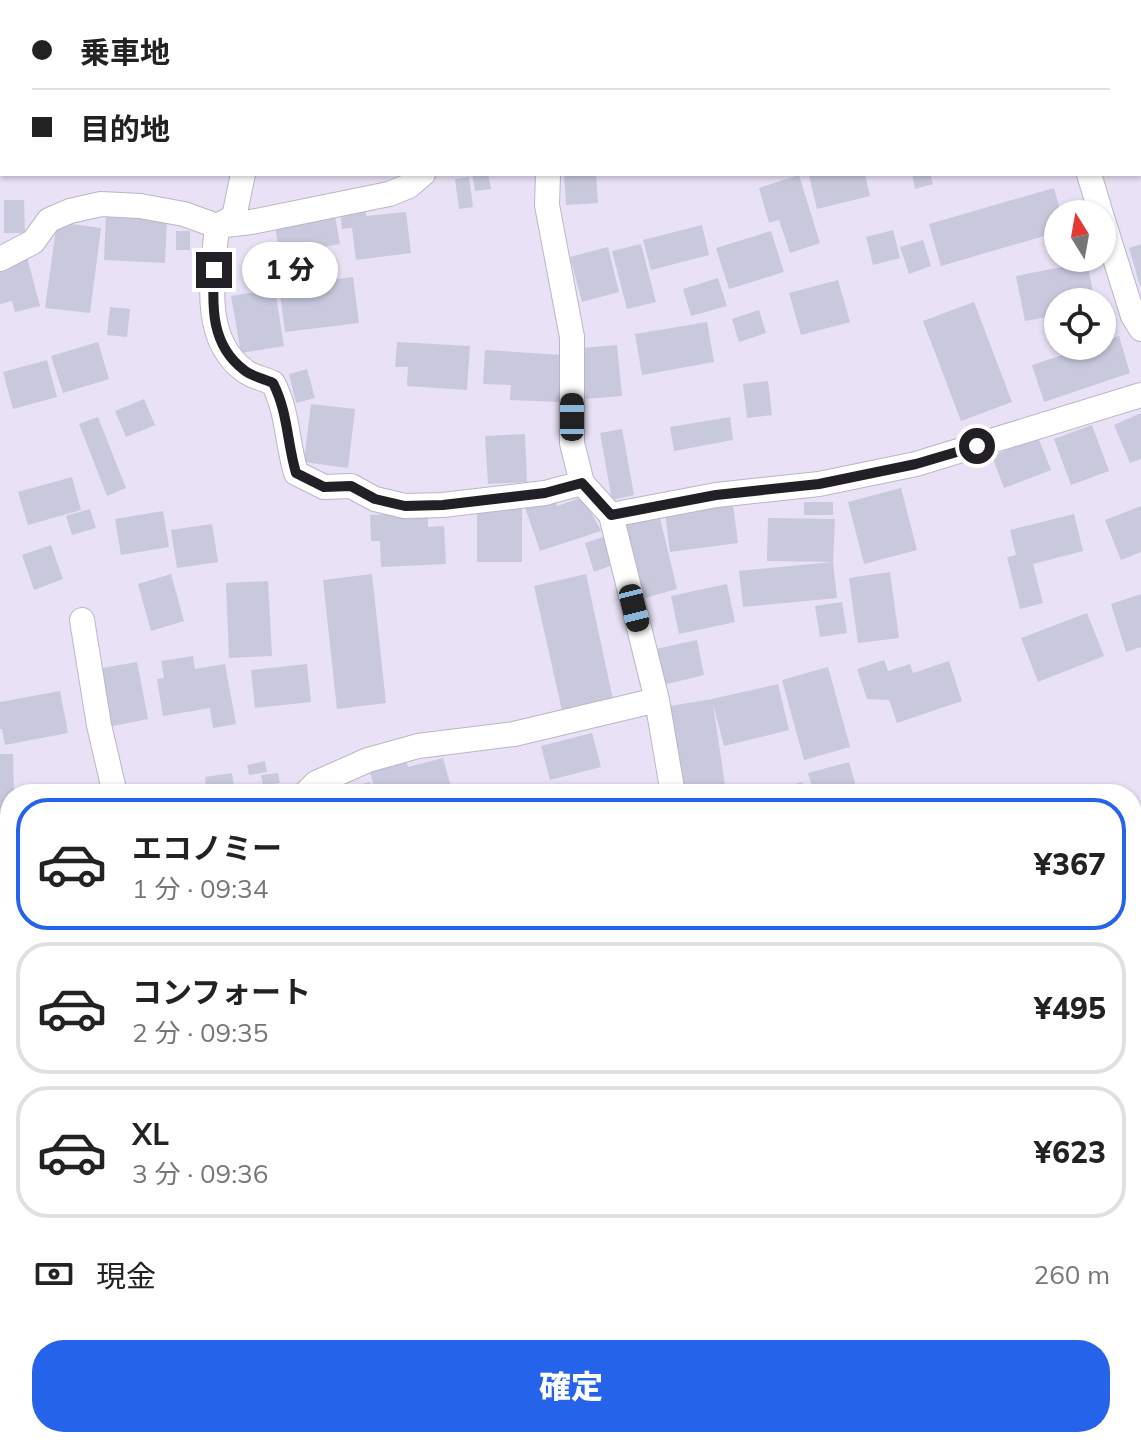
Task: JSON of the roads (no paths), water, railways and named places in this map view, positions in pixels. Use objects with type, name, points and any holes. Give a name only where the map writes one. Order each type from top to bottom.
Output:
[{"type":"street","points":[[217,226],[234,217],[243,176]]},
{"type":"street","points":[[0,259],[33,242],[49,220],[70,211],[101,204],[140,206],[184,214],[217,226],[276,218],[344,201],[389,194],[409,186],[421,176]]},
{"type":"street","points":[[548,176],[547,205],[572,337],[572,443],[582,483],[611,515],[657,700],[671,784]]},
{"type":"street","points":[[1090,176],[1097,200]]},
{"type":"street","points":[[217,226],[212,306],[216,330],[227,352],[245,372],[273,383],[283,402],[296,473],[324,487],[351,486],[375,499],[405,506],[443,505],[545,493],[582,483]]},
{"type":"street","points":[[1116,261],[1133,316],[1141,329]]},
{"type":"street","points":[[611,515],[716,495],[819,484],[916,464],[1141,395]]},
{"type":"street","points":[[82,620],[99,725],[113,784]]},
{"type":"street","points":[[315,784],[368,760],[418,746],[514,734],[657,700]]}]
